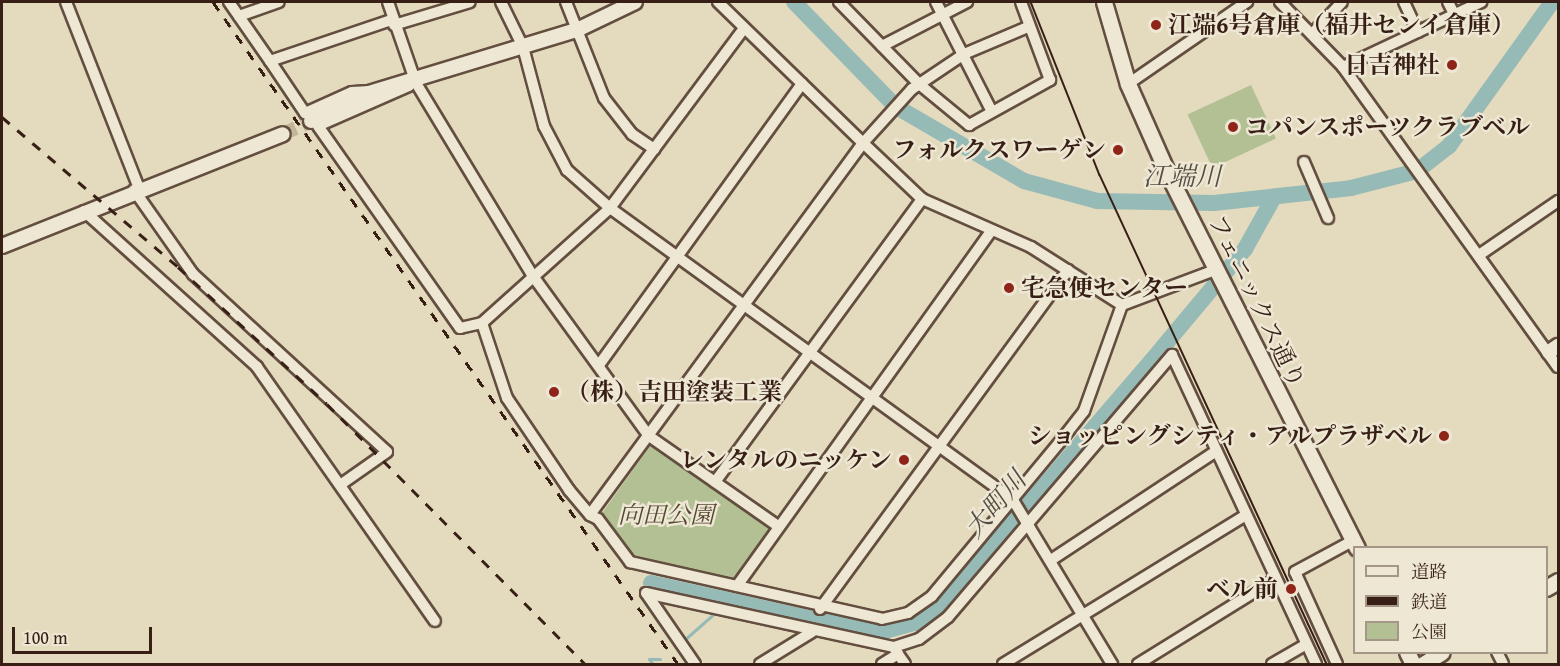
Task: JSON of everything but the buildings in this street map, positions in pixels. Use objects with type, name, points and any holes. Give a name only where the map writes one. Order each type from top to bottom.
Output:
[{"type":"main road","name":"フェニックス通り","points":[[1104,2],[1128,84],[1167,172],[1355,544]]},
{"type":"main road","points":[[1423,664],[1439,654]]},
{"type":"street","points":[[66,2],[136,189],[193,274],[387,452],[340,485]]},
{"type":"street","points":[[229,2],[305,113],[352,92],[376,91],[415,82],[579,29],[635,2]]},
{"type":"street","points":[[239,16],[279,2]]},
{"type":"street","points":[[388,2],[392,22],[415,82],[533,276],[649,436],[778,526]]},
{"type":"street","points":[[270,61],[392,22],[470,2]]},
{"type":"street","points":[[501,2],[523,47],[553,147],[567,170],[610,208],[1014,502],[1027,518],[1112,664]]},
{"type":"street","points":[[566,2],[579,29],[604,98],[632,134],[654,148]]},
{"type":"street","points":[[718,2],[802,84],[865,141],[922,199],[991,231],[1031,246],[1122,304]]},
{"type":"street","points":[[936,2],[992,112]]},
{"type":"street","points":[[882,46],[967,2]]},
{"type":"street","points":[[845,3],[915,86],[969,125],[1050,80],[1028,27],[1021,2]]},
{"type":"street","points":[[1128,84],[1247,2]]},
{"type":"street","points":[[1280,2],[1344,67],[1432,197],[1554,349],[1558,367]]},
{"type":"street","points":[[1313,33],[1342,2]]},
{"type":"street","points":[[1404,2],[1418,32]]},
{"type":"street","points":[[1448,2],[1454,14]]},
{"type":"street","points":[[1344,67],[1481,2]]},
{"type":"street","points":[[590,515],[865,141],[915,86],[964,54],[1028,27]]},
{"type":"street","points":[[415,82],[318,126],[459,328],[482,323],[610,208],[744,28]]},
{"type":"street","points":[[599,365],[802,84]]},
{"type":"street","points":[[311,121],[376,91]]},
{"type":"street","points":[[2,246],[136,189],[283,134]]},
{"type":"street","points":[[1304,162],[1328,218]]},
{"type":"street","points":[[715,482],[922,199]]},
{"type":"street","points":[[1479,255],[1558,201]]},
{"type":"street","points":[[84,211],[257,367],[435,621]]},
{"type":"street","points":[[737,586],[991,231]]},
{"type":"street","points":[[820,609],[1068,270]]},
{"type":"street","points":[[1122,304],[1215,270]]},
{"type":"street","points":[[482,323],[507,398],[590,515],[598,519],[630,562],[737,586],[820,609],[882,619],[920,607],[1014,502],[1084,411],[1122,304]]},
{"type":"street","points":[[882,664],[896,651],[936,629],[1027,518],[1172,355],[1316,664]]},
{"type":"street","points":[[1051,560],[1216,451]]},
{"type":"street","points":[[1003,664],[1246,515]]},
{"type":"street","points":[[1337,664],[1295,572],[1355,544]]},
{"type":"street","points":[[1138,664],[1275,579]]},
{"type":"street","points":[[695,664],[646,593],[896,651],[905,664]]},
{"type":"street","points":[[760,664],[812,632]]},
{"type":"street","points":[[1272,664],[1306,644]]},
{"type":"green space","name":"コパンスポーツクラブベル","points":[[1251,85],[1276,138],[1212,168],[1188,115]]},
{"type":"green space","name":"向田公園","points":[[652,443],[773,526],[737,586],[630,562],[598,519]]},
{"type":"waterway","name":"江端川","points":[[794,2],[895,106],[1024,181],[1097,201],[1214,203],[1351,188],[1417,171],[1449,146],[1552,2]]},
{"type":"waterway","name":"大町川","points":[[651,583],[858,629],[888,630],[915,623],[948,598],[1163,347],[1245,249],[1273,199]]},
{"type":"waterway","name":"大町川","points":[[718,606],[720,596]]},
{"type":"waterway","points":[[683,641],[716,612]]},
{"type":"waterway","points":[[653,664],[649,659],[660,659]]},
{"type":"tunnel","points":[[283,134],[311,121]]},
{"type":"tram line","points":[[1031,2],[1100,175],[1327,664]]},
{"type":"railway","points":[[213,2],[678,664]]},
{"type":"railway","points":[[2,117],[178,267],[327,404],[585,664]]},
{"type":"place","name":"江端6号倉庫（福井センイ倉庫）","points":[[1156,25]]},
{"type":"place","name":"日吉神社","points":[[1452,65]]},
{"type":"place","name":"コパンスポーツクラブベル","points":[[1233,127]]},
{"type":"place","name":"フォルクスワーゲン","points":[[1118,150]]},
{"type":"place","name":"宅急便センター","points":[[1009,288]]},
{"type":"place","name":"（株）吉田塗装工業","points":[[554,392]]},
{"type":"place","name":"ショッピングシティ・アルプラザベル","points":[[1444,436]]},
{"type":"place","name":"レンタルのニッケン","points":[[904,460]]},
{"type":"place","name":"ベル前","points":[[1291,589]]}]
